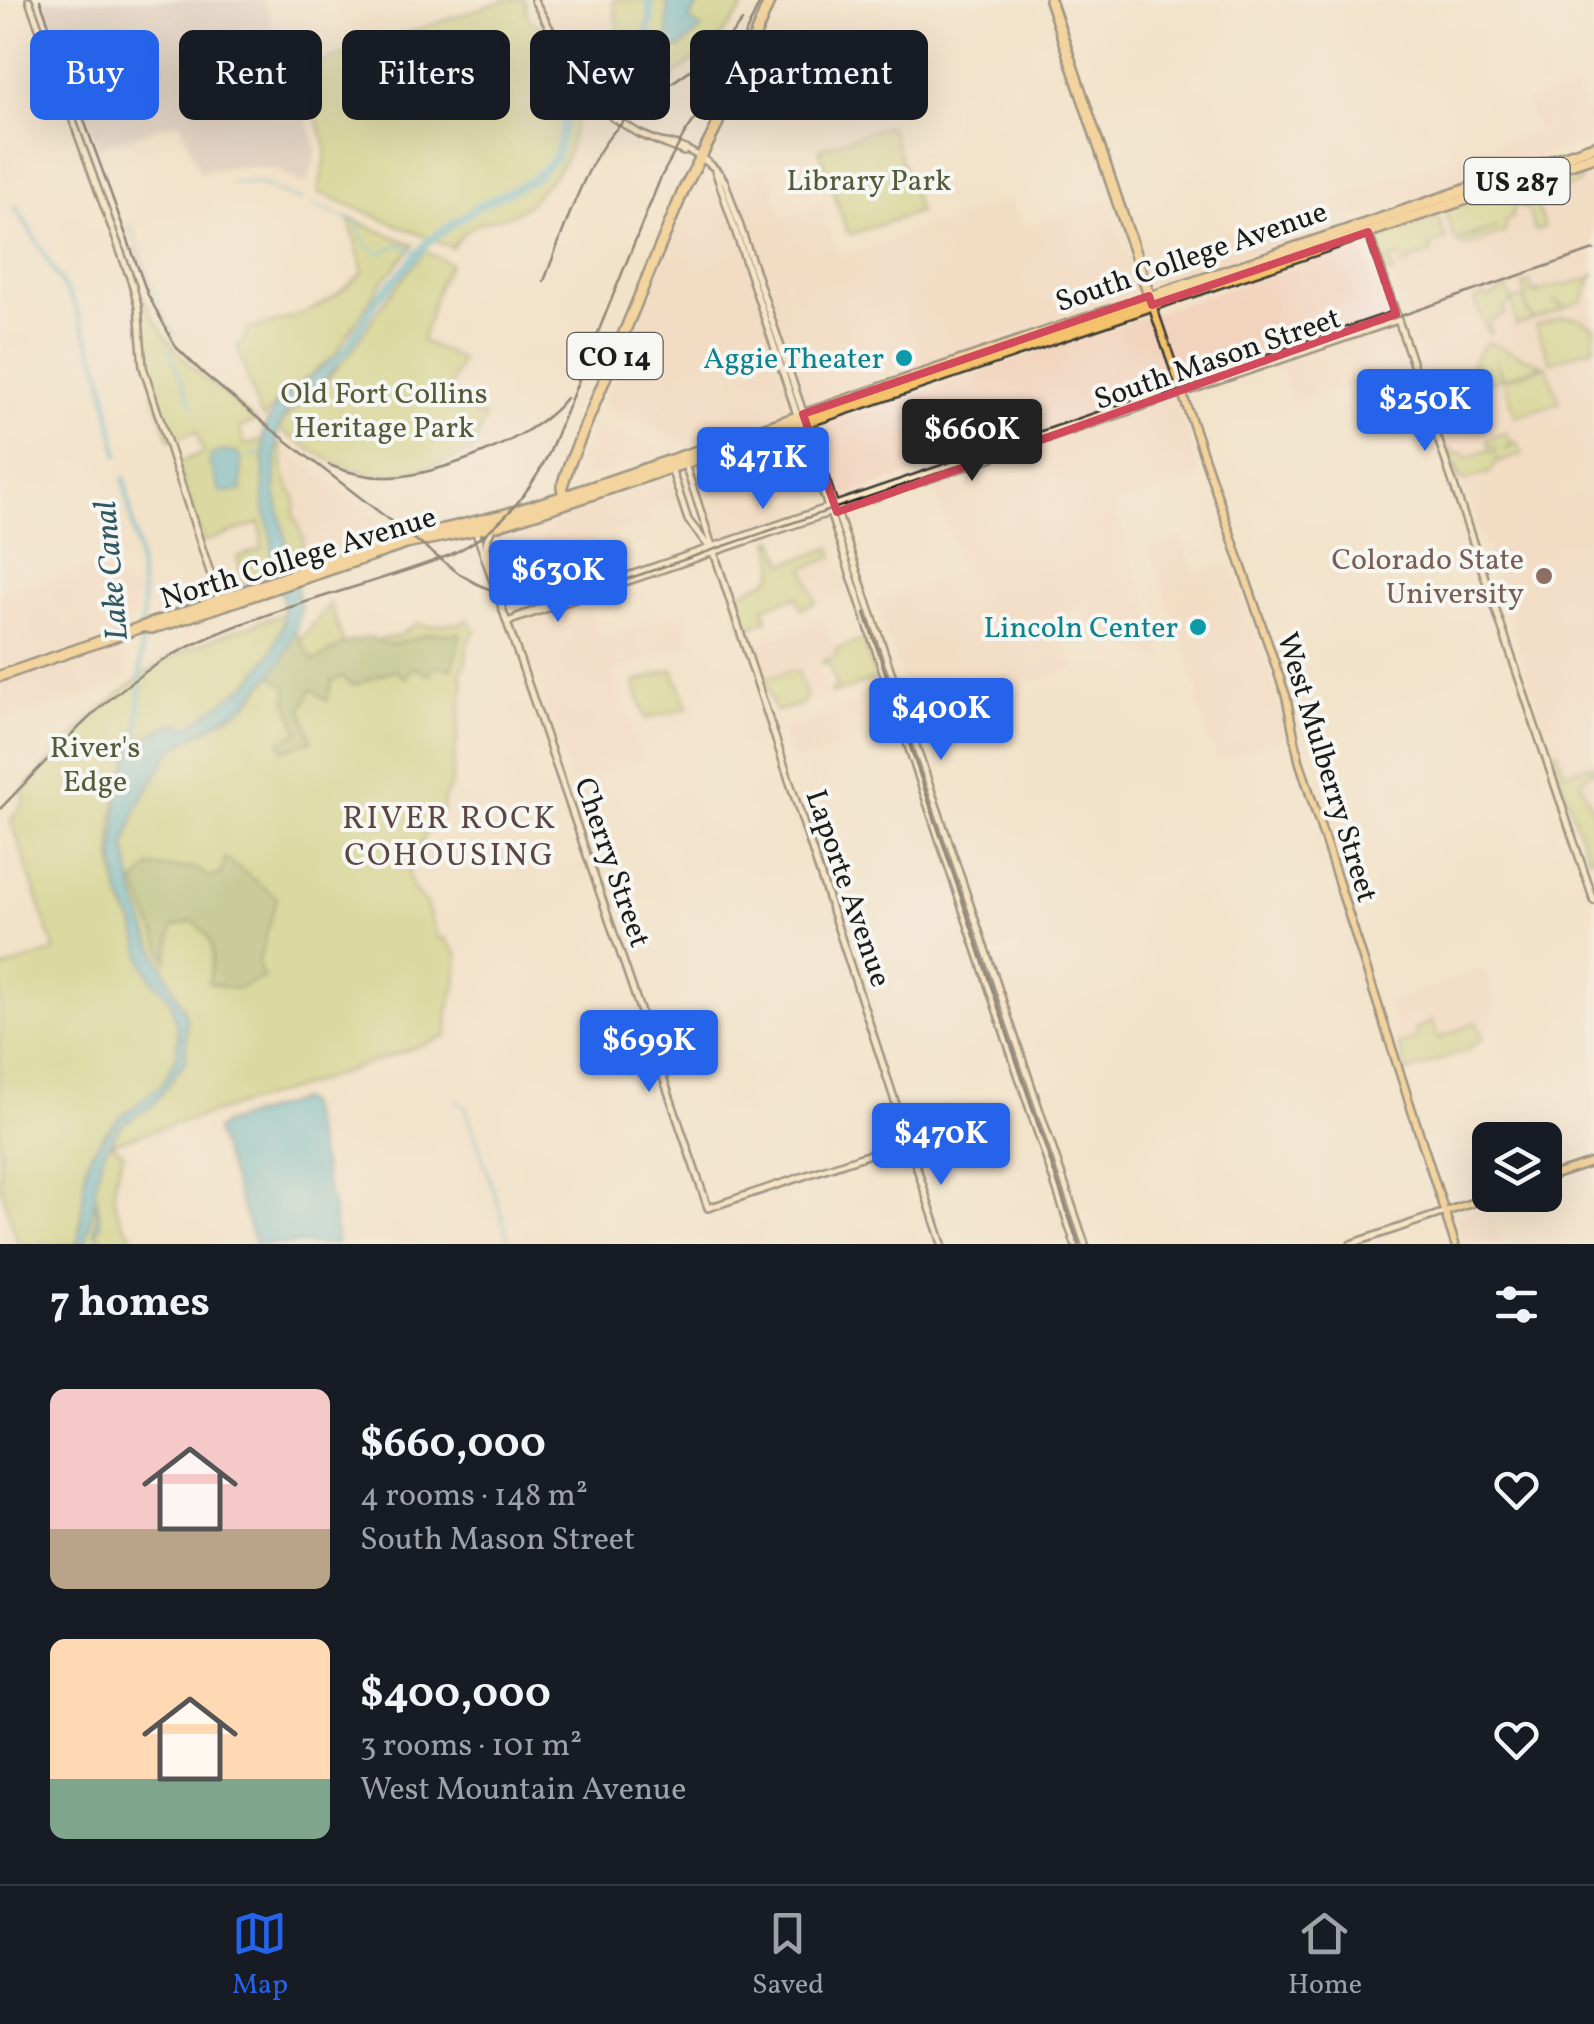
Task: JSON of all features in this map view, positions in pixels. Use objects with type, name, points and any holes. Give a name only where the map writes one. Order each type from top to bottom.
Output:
[{"type":"highway","name":"CO 14","points":[[564,500],[562,486],[569,465],[684,189],[770,0]]},
{"type":"highway","points":[[1050,0],[1151,301]]},
{"type":"highway","name":"South College Avenue","points":[[801,419],[1239,272],[1594,146]]},
{"type":"highway","name":"South College Avenue","points":[[1151,301],[1207,286],[1276,255],[1441,208],[1594,156]]},
{"type":"highway","points":[[1516,182],[1538,165]]},
{"type":"highway","points":[[1441,208],[1452,194]]},
{"type":"highway","name":"North College Avenue","points":[[474,526],[495,526],[801,419]]},
{"type":"highway","name":"North College Avenue","points":[[0,676],[308,573],[684,464],[801,419]]},
{"type":"highway","name":"CO 14","points":[[522,510],[552,494],[569,465]]},
{"type":"main road","name":"West Mulberry Street","points":[[1151,301],[1286,696],[1299,760],[1455,1244]]},
{"type":"main road","points":[[1562,1172],[1594,1162]]},
{"type":"main road","points":[[1445,1212],[1472,1203]]},
{"type":"street","points":[[29,0],[132,283],[146,380],[220,602]]},
{"type":"street","points":[[534,0],[576,70],[600,103],[625,127],[659,142],[677,145],[715,170],[725,182],[828,512],[1074,1244]]},
{"type":"street","points":[[1366,228],[1594,901]]},
{"type":"street","name":"South Mason Street","points":[[511,620],[1397,317]]},
{"type":"street","points":[[801,419],[836,509],[1085,1244]]},
{"type":"street","name":"Laporte Avenue","points":[[684,464],[942,1244]]},
{"type":"street","name":"Laporte Avenue","points":[[671,468],[692,525],[711,551]]},
{"type":"street","points":[[682,501],[693,522],[705,525]]},
{"type":"street","name":"Cherry Street","points":[[474,526],[511,620],[708,1208],[909,1140]]},
{"type":"street","points":[[491,575],[486,540],[495,526]]},
{"type":"street","points":[[1350,1244],[1445,1212]]},
{"type":"highlighted area","points":[[1368,232],[1396,314],[837,512],[803,414],[1149,296],[1152,305]]},
{"type":"shaded area","points":[[44,0],[264,0],[275,30],[179,30],[179,120],[307,120],[316,145],[308,182],[261,167],[227,167],[200,173],[180,121],[98,147],[88,120],[159,120],[159,30],[55,30]]},
{"type":"shaded area","points":[[1576,85],[1586,114],[1594,111],[1593,139],[1155,286],[1147,262],[1536,130],[1526,102]]},
{"type":"shaded area","name":"Colorado State University","points":[[1594,164],[1594,870],[1379,237]]},
{"type":"shaded area","points":[[766,166],[783,218],[820,206],[838,258],[1009,199],[1022,227],[1108,198],[1138,291],[687,445],[603,406],[699,175],[704,172],[709,185]]},
{"type":"shaded area","points":[[1362,243],[1405,367],[1293,405],[1273,349],[1171,385],[1201,476],[1114,505],[1166,659],[1160,660],[1091,626],[1084,605],[1056,618],[1073,668],[916,721],[875,601],[962,572],[928,469],[841,498],[817,427]]},
{"type":"shaded area","points":[[595,423],[655,448],[655,456],[579,482],[573,475]]},
{"type":"shaded area","points":[[794,435],[818,506],[719,540],[700,493],[645,511],[648,522],[571,548],[600,638],[682,611],[693,644],[613,672],[643,758],[571,782],[491,540],[500,532]]},
{"type":"shaded area","points":[[286,449],[393,531],[305,562]]},
{"type":"shaded area","points":[[1181,537],[1194,574],[1231,563],[1285,721],[1278,741],[1217,761],[1197,702],[1201,696],[1149,548]]},
{"type":"shaded area","points":[[834,557],[847,592],[816,603],[804,567]]},
{"type":"shaded area","points":[[95,565],[138,592],[139,611],[133,619],[113,627],[130,674],[114,688],[0,722],[0,592]]},
{"type":"shaded area","points":[[824,618],[837,656],[817,663],[828,695],[775,712],[752,644]]},
{"type":"shaded area","points":[[880,696],[892,729],[792,763],[781,730]]},
{"type":"shaded area","points":[[1484,967],[1493,991],[1494,1018],[1482,1039],[1466,1051],[1407,1072],[1387,1003]]},
{"type":"shaded area","points":[[1472,1210],[1492,1212],[1502,1244],[1461,1244],[1455,1216]]},
{"type":"green space","points":[[505,0],[525,0],[528,19],[542,30],[530,30],[530,120],[577,120],[567,157],[526,206],[472,227],[452,248],[318,192],[327,151],[317,120],[322,120],[322,62],[342,55],[342,120],[510,120],[510,30],[416,30]]},
{"type":"green space","points":[[613,0],[748,0],[726,30],[690,30],[690,64],[670,79],[670,30],[618,29]]},
{"type":"green space","name":"Library Park","points":[[890,127],[919,212],[852,234],[847,232],[819,149]]},
{"type":"green space","points":[[1575,167],[1579,183],[1565,189],[1559,175],[1564,189],[1549,193],[1540,181],[1542,195],[1533,199],[1545,227],[1535,231],[1528,208],[1523,209],[1519,203],[1512,212],[1514,216],[1506,222],[1505,232],[1465,247],[1456,243],[1496,228],[1454,239],[1445,210]]},
{"type":"green space","points":[[1438,217],[1446,240],[1430,246],[1432,253],[1409,260],[1410,264],[1403,266],[1400,256],[1390,260],[1394,273],[1388,275],[1376,238]]},
{"type":"green space","points":[[349,218],[414,245],[381,283],[335,355],[277,402],[264,418],[237,345],[243,342],[248,330],[310,310],[363,272]]},
{"type":"green space","name":"Old Fort Collins Heritage Park","points":[[425,251],[450,264],[438,286],[422,341],[461,359],[445,400],[485,417],[473,451],[417,469],[373,473],[330,460],[279,429],[286,417],[350,354],[380,307]]},
{"type":"green space","points":[[1594,273],[1583,301],[1567,307],[1553,300],[1564,309],[1534,319],[1527,308],[1523,284],[1530,282],[1530,292],[1539,294],[1536,291],[1591,278]]},
{"type":"green space","points":[[1506,288],[1512,301],[1525,297],[1532,320],[1516,325],[1513,304],[1508,304],[1503,308],[1506,314],[1492,319],[1492,333],[1488,333],[1475,299],[1485,295],[1487,299]]},
{"type":"green space","points":[[143,296],[177,351],[257,421],[239,428],[245,445],[268,437],[281,445],[285,477],[296,500],[294,515],[304,540],[301,564],[244,584],[237,557],[262,549],[260,523],[204,542],[177,463],[204,453],[196,431],[170,440],[155,397]]},
{"type":"green space","points":[[1562,317],[1579,318],[1594,327],[1594,347],[1550,362],[1536,325]]},
{"type":"green space","points":[[1489,342],[1543,365],[1503,378],[1495,359],[1501,379],[1472,388],[1473,362]]},
{"type":"green space","points":[[1546,366],[1560,402],[1516,417],[1504,380]]},
{"type":"green space","points":[[1505,432],[1511,441],[1505,451],[1516,442],[1522,454],[1501,462],[1498,459],[1491,472],[1464,481],[1454,461],[1459,482],[1447,446],[1455,454],[1464,453],[1466,458],[1488,450],[1495,454],[1487,440]]},
{"type":"green space","points":[[775,539],[784,564],[831,548],[834,557],[804,568],[816,603],[801,608],[797,596],[764,607],[767,620],[748,628],[743,625],[735,596],[774,573],[770,541]]},
{"type":"green space","name":"River's Edge","points":[[330,604],[344,645],[399,636],[417,623],[462,624],[467,619],[476,630],[467,643],[466,662],[460,673],[464,682],[451,786],[442,813],[435,813],[408,874],[413,889],[426,904],[438,938],[444,938],[458,955],[456,986],[448,1010],[448,1036],[313,1083],[111,1143],[124,1153],[114,1191],[117,1210],[138,1244],[18,1244],[0,1185],[0,970],[55,951],[11,820],[26,799],[21,793],[101,710],[155,667],[201,644],[283,614],[274,650],[251,680],[190,726],[172,723],[148,736],[137,737],[133,745],[113,817],[114,870],[121,900],[141,942],[145,965],[173,1010],[177,1046],[175,1062],[161,1084],[100,1138],[110,1143],[121,1125],[153,1105],[186,1060],[186,1014],[150,939],[134,891],[126,846],[137,808],[171,751],[247,705]]},
{"type":"green space","points":[[294,629],[314,661],[346,643],[370,637],[392,644],[431,633],[461,633],[452,669],[436,666],[429,675],[412,667],[406,678],[394,670],[352,686],[343,677],[332,681],[327,701],[312,689],[302,709],[312,741],[284,750],[280,741],[299,732],[287,701],[288,688],[270,674]]},
{"type":"green space","points":[[863,640],[876,679],[832,694],[837,688],[829,663],[822,661],[837,656],[835,649]]},
{"type":"green space","points":[[673,669],[688,708],[646,719],[634,683]]},
{"type":"green space","points":[[798,672],[806,696],[802,704],[775,712],[764,678]]},
{"type":"green space","points":[[1557,751],[1565,773],[1594,764],[1594,772],[1580,781],[1594,814],[1594,856],[1588,857],[1552,756]]},
{"type":"green space","points":[[225,858],[277,897],[258,964],[264,978],[235,989],[208,983],[212,949],[193,921],[173,927],[167,962],[135,883],[150,867],[195,868],[211,878],[221,874]]},
{"type":"green space","points":[[1432,1021],[1438,1039],[1476,1022],[1483,1038],[1466,1051],[1407,1072],[1398,1044],[1417,1039],[1415,1030]]},
{"type":"water","points":[[667,0],[702,0],[689,19],[702,29],[690,30],[690,39],[679,49],[670,45]]},
{"type":"water","points":[[334,358],[338,364],[311,394],[288,410],[278,430],[275,490],[301,609],[282,662],[246,705],[171,751],[137,808],[126,846],[134,891],[150,939],[186,1015],[186,1060],[153,1105],[120,1126],[102,1156],[95,1189],[101,1224],[96,1232],[105,1244],[95,1232],[94,1202],[86,1244],[78,1244],[86,1166],[91,1153],[118,1119],[163,1083],[176,1057],[179,1036],[170,999],[152,980],[143,962],[135,926],[119,894],[114,854],[118,791],[137,737],[148,736],[172,723],[190,726],[250,682],[271,653],[283,623],[283,600],[271,565],[272,541],[264,506],[263,430],[278,402]]},
{"type":"water","points":[[223,451],[241,457],[242,491],[220,492],[209,462],[211,455]]},
{"type":"water","points":[[300,1100],[307,1105],[333,1209],[337,1244],[255,1244],[215,1131],[225,1123]]},
{"type":"waterway","points":[[331,365],[347,349],[377,299],[430,240],[477,207],[532,180],[555,158],[570,105],[624,63],[646,37],[651,18],[649,0]]},
{"type":"waterway","points":[[231,182],[258,183],[301,200]]},
{"type":"waterway","points":[[314,205],[355,222],[365,243],[376,251],[382,253],[398,244],[418,253]]},
{"type":"waterway","name":"Lake Canal","points":[[16,207],[74,304],[101,370],[118,455]]},
{"type":"waterway","points":[[130,225],[159,307],[176,337]]},
{"type":"waterway","points":[[169,349],[194,409]]},
{"type":"waterway","points":[[248,458],[260,453]]},
{"type":"waterway","name":"Lake Canal","points":[[124,478],[143,605],[138,743]]},
{"type":"waterway","points":[[456,1100],[466,1108],[505,1217]]},
{"type":"waterway","points":[[502,1218],[510,1244]]},
{"type":"tram line","points":[[865,613],[1078,1244]]},
{"type":"railway","points":[[40,0],[148,295],[176,347],[270,428],[461,575],[493,591],[526,599],[559,598],[595,590],[1594,250]]},
{"type":"railway","points":[[0,809],[98,710],[164,660],[231,628],[450,555],[482,536],[509,512],[532,484],[550,451],[661,177],[730,67],[761,0]]},
{"type":"railway","points":[[544,281],[575,200],[606,142],[633,113],[714,51],[742,21]]},
{"type":"railway","points":[[329,465],[383,477],[411,475],[460,462],[533,427],[566,398]]},
{"type":"place","name":"Aggie Theater","points":[[904,358]]},
{"type":"place","name":"Colorado State University","points":[[1544,576]]},
{"type":"place","name":"Lincoln Center","points":[[1198,627]]},
{"type":"district","name":"RIVER ROCK COHOUSING","points":[[450,836]]}]
